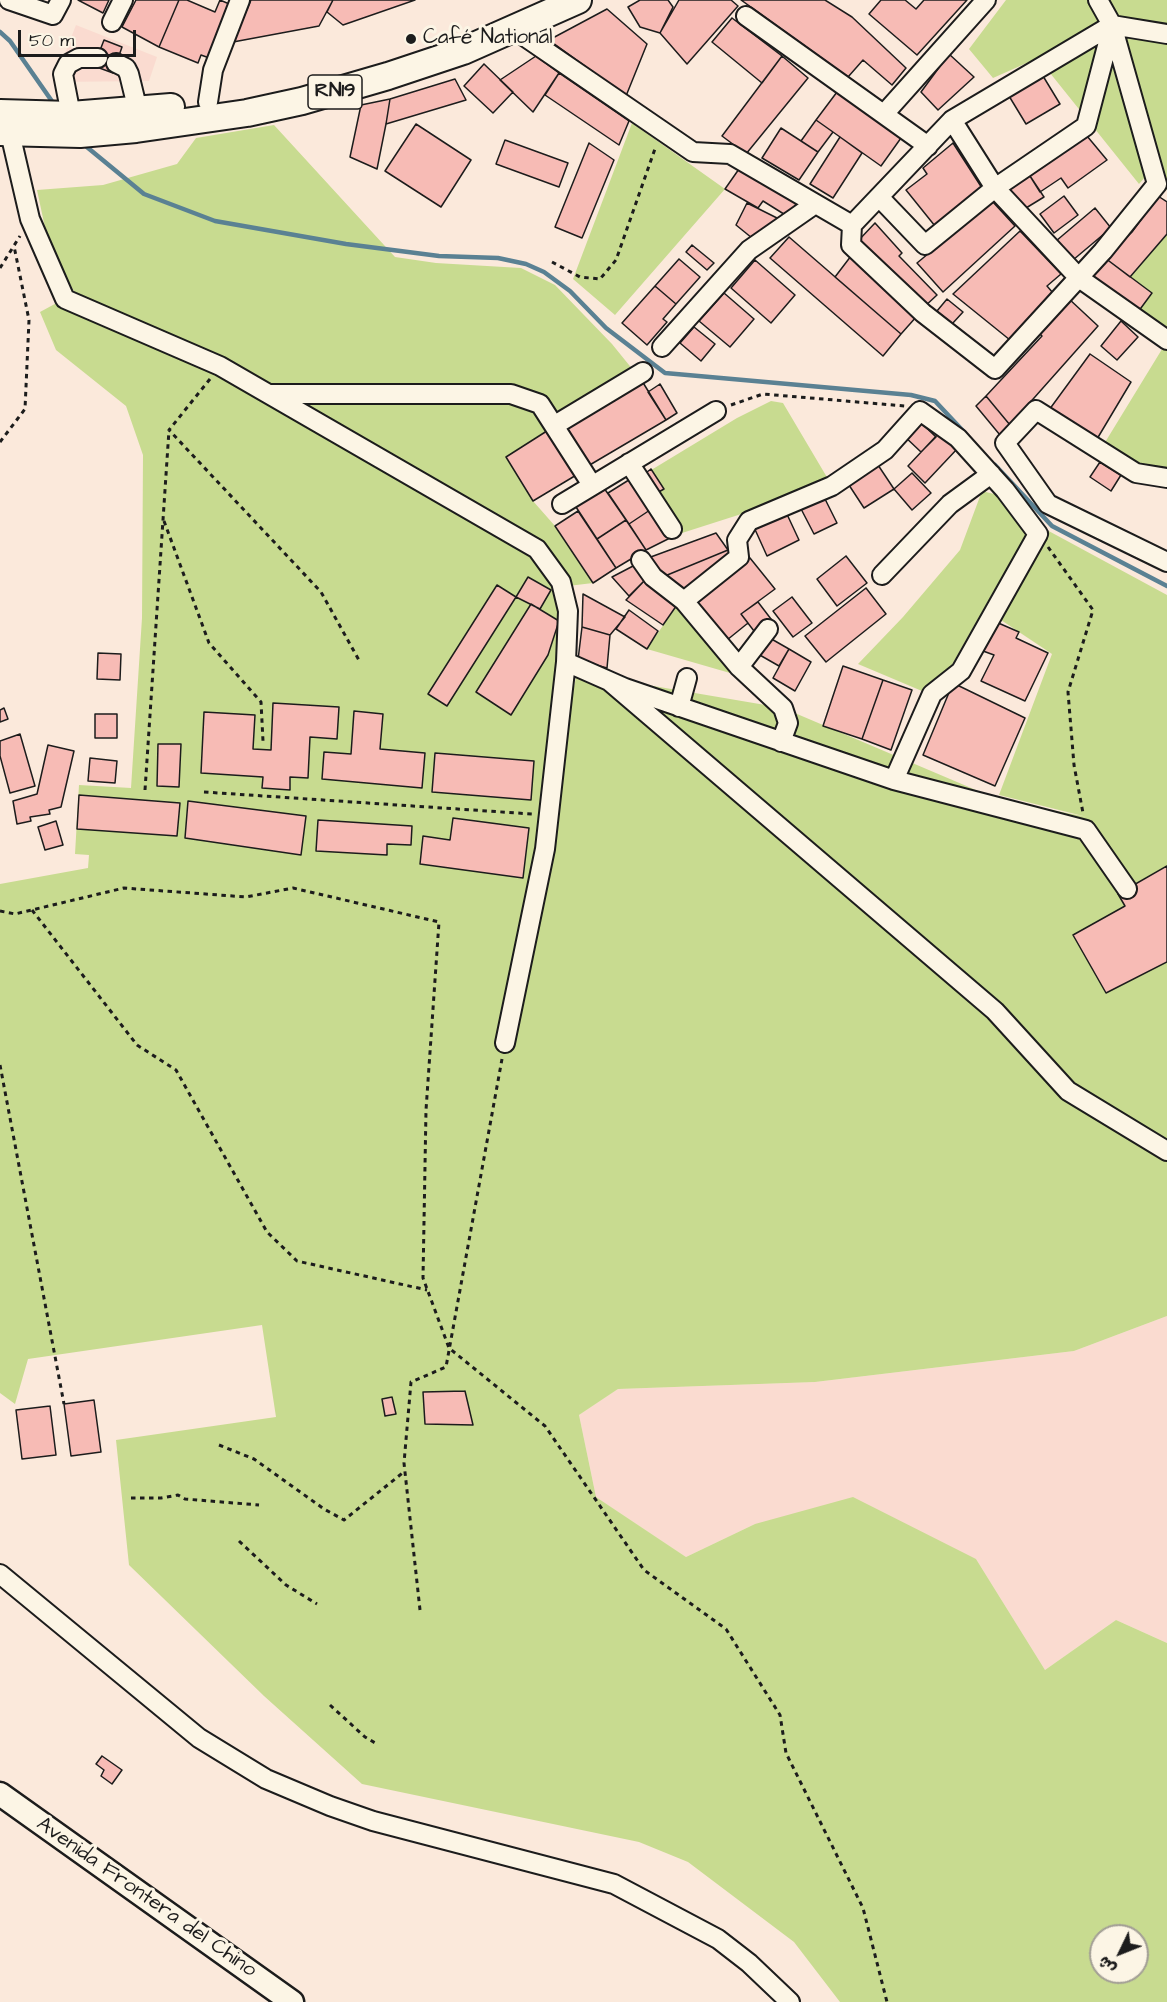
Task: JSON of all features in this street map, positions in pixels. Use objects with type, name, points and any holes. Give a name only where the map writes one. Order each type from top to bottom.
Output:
[{"type":"highway","name":"RN19","points":[[4,126],[73,121],[208,102],[346,72],[452,37],[538,0]]},
{"type":"highway","name":"RN19","points":[[73,121],[191,122],[302,101],[410,70],[515,30],[578,0]]},
{"type":"main road","name":"Avenida Frontera del Chino","points":[[0,1794],[291,2002]]},
{"type":"street","points":[[9,0],[53,15],[61,0]]},
{"type":"street","points":[[112,22],[123,0]]},
{"type":"street","points":[[208,102],[213,70],[240,0]]},
{"type":"street","points":[[884,114],[986,0]]},
{"type":"street","points":[[1098,0],[1112,25],[1157,184],[1078,278],[995,369],[922,313],[851,245],[852,225],[952,120],[1112,25],[1167,34]]},
{"type":"street","points":[[746,16],[928,146]]},
{"type":"street","points":[[879,197],[925,245],[995,188],[1086,126],[1112,25]]},
{"type":"street","points":[[515,30],[693,153],[730,154],[852,225]]},
{"type":"street","points":[[73,121],[63,74],[68,64],[79,58],[98,57]]},
{"type":"street","points":[[116,63],[126,68],[129,74],[138,111]]},
{"type":"street","points":[[952,120],[995,188],[1078,278],[1167,340]]},
{"type":"street","points":[[4,126],[30,219],[65,299],[220,366],[537,549],[561,582],[568,611],[566,662],[545,849],[505,1043]]},
{"type":"street","points":[[662,346],[749,250],[816,204]]},
{"type":"street","points":[[555,425],[643,372]]},
{"type":"street","points":[[268,394],[512,394],[540,404],[592,485]]},
{"type":"street","points":[[1167,478],[1136,473],[1036,410],[1005,443],[1048,504],[1167,562]]},
{"type":"street","points":[[562,504],[716,411]]},
{"type":"street","points":[[684,602],[739,558],[736,540],[749,521],[832,486],[885,450],[921,411],[958,438],[991,474],[1038,534],[961,671],[932,694],[894,780]]},
{"type":"street","points":[[628,463],[672,529]]},
{"type":"street","points":[[882,575],[950,504],[991,474]]},
{"type":"street","points":[[641,560],[653,577],[684,602],[739,668],[783,708],[788,723],[781,742]]},
{"type":"street","points":[[739,668],[768,629]]},
{"type":"street","points":[[566,662],[679,707],[894,780],[1086,830],[1127,889]]},
{"type":"street","points":[[679,707],[687,678]]},
{"type":"street","points":[[609,681],[995,1011],[1068,1092],[1167,1151]]},
{"type":"street","points":[[0,1574],[199,1738],[266,1779],[330,1806],[374,1821],[614,1884],[718,1939],[750,1963],[790,2002]]},
{"type":"path","points":[[552,262],[580,277],[600,279],[616,260],[662,131]]},
{"type":"path","points":[[0,268],[30,219]]},
{"type":"path","points":[[0,442],[25,409],[29,320],[14,246]]},
{"type":"path","points":[[145,790],[169,430],[220,366]]},
{"type":"path","points":[[716,411],[763,394],[897,403],[921,411]]},
{"type":"path","points":[[169,430],[321,592],[360,662]]},
{"type":"path","points":[[163,519],[209,642],[261,702],[263,741]]},
{"type":"path","points":[[1038,534],[1093,610],[1068,692],[1074,765],[1086,830]]},
{"type":"path","points":[[204,792],[549,816]]},
{"type":"path","points":[[0,911],[15,914],[124,888],[246,897],[293,888],[439,922],[426,1110],[423,1278],[449,1348],[545,1426],[644,1570],[726,1629],[780,1715],[786,1753],[863,1908],[886,2002]]},
{"type":"path","points":[[32,910],[137,1045],[176,1070],[267,1232],[297,1261],[427,1290]]},
{"type":"path","points":[[420,1610],[405,1471],[411,1382],[446,1367],[505,1043]]},
{"type":"path","points":[[0,1065],[64,1404]]},
{"type":"path","points":[[219,1445],[254,1459],[344,1521],[405,1471]]},
{"type":"path","points":[[131,1498],[161,1498],[178,1495],[184,1499],[259,1505]]},
{"type":"path","points":[[239,1541],[286,1586],[317,1604]]},
{"type":"path","points":[[330,1705],[365,1737],[377,1744]]},
{"type":"shaded area","points":[[76,25],[157,57],[149,81],[54,82]]},
{"type":"shaded area","points":[[1167,1316],[1167,1643],[1116,1620],[1045,1670],[976,1559],[755,1524],[686,1557],[596,1497],[579,1415],[618,1389],[815,1382],[1074,1351]]},
{"type":"green space","points":[[1006,0],[1167,0],[1167,190],[1146,176],[1139,184],[1038,58],[993,78],[969,49]]},
{"type":"green space","points":[[632,123],[725,189],[615,315],[573,279]]},
{"type":"green space","points":[[274,125],[395,257],[436,263],[521,268],[555,285],[612,344],[642,381],[550,429],[506,457],[533,501],[555,526],[593,583],[568,586],[532,877],[577,673],[783,708],[997,799],[1087,817],[999,795],[1052,654],[998,618],[1045,529],[1167,595],[1167,1316],[1074,1351],[815,1382],[618,1389],[579,1415],[596,1497],[686,1557],[755,1524],[853,1497],[976,1559],[1045,1670],[1116,1620],[1167,1643],[1167,2002],[840,2002],[794,1942],[688,1862],[639,1842],[362,1784],[264,1696],[129,1565],[116,1440],[276,1417],[262,1325],[28,1359],[15,1404],[0,1393],[0,884],[88,868],[89,855],[75,854],[79,785],[131,788],[142,618],[143,455],[126,406],[56,350],[40,312],[75,293],[50,251],[37,190],[103,185],[177,164],[196,138]]},
{"type":"green space","points":[[1167,234],[1167,330],[1138,312],[1130,277]]},
{"type":"green space","points":[[1167,341],[1167,479],[1141,469],[1104,444]]},
{"type":"green space","points":[[771,401],[783,403],[828,479],[782,501],[682,533],[643,475],[737,418]]},
{"type":"green space","points":[[982,491],[998,495],[1026,534],[949,670],[922,691],[858,664],[903,617],[960,550]]},
{"type":"green space","points":[[679,602],[732,668],[730,673],[647,649]]},
{"type":"building","points":[[78,0],[109,0],[103,13]]},
{"type":"building","points":[[136,0],[179,0],[159,47],[122,27]]},
{"type":"building","points":[[179,0],[187,0],[215,12],[220,0],[234,6],[212,59],[201,55],[198,63],[159,47]]},
{"type":"building","points":[[251,0],[333,0],[319,26],[233,42]]},
{"type":"building","points":[[333,0],[415,0],[343,25],[327,12]]},
{"type":"building","points":[[640,0],[668,0],[673,7],[660,33],[640,27],[628,7]]},
{"type":"building","points":[[679,0],[731,0],[738,6],[687,64],[660,33]]},
{"type":"building","points":[[741,0],[825,0],[852,17],[906,68],[892,85],[863,60],[848,77]]},
{"type":"building","points":[[881,0],[905,0],[916,9],[924,0],[967,0],[917,55],[869,14]]},
{"type":"building","points":[[607,9],[647,44],[626,96],[549,40]]},
{"type":"building","points":[[732,18],[782,56],[762,83],[712,42]]},
{"type":"building","points":[[104,40],[122,47],[113,73],[94,66]]},
{"type":"building","points":[[949,54],[974,77],[938,110],[921,92]]},
{"type":"building","points":[[536,56],[559,73],[533,112],[500,80]]},
{"type":"building","points":[[782,56],[808,78],[746,154],[722,136]]},
{"type":"building","points":[[484,64],[513,92],[493,113],[464,86]]},
{"type":"building","points":[[559,73],[629,121],[619,145],[545,95]]},
{"type":"building","points":[[1043,76],[1060,104],[1026,124],[1009,96]]},
{"type":"building","points":[[455,79],[466,100],[386,124],[390,99]]},
{"type":"building","points":[[837,92],[901,138],[881,166],[816,120]]},
{"type":"building","points":[[390,99],[377,169],[350,157],[361,105]]},
{"type":"building","points":[[816,120],[833,132],[818,152],[801,141]]},
{"type":"building","points":[[416,124],[471,160],[441,207],[385,171]]},
{"type":"building","points":[[781,128],[818,152],[799,180],[762,158]]},
{"type":"building","points":[[1087,136],[1107,160],[1068,188],[1061,178],[1040,192],[1030,176]]},
{"type":"building","points":[[840,137],[862,153],[833,198],[810,184]]},
{"type":"building","points":[[505,140],[568,163],[559,187],[496,164]]},
{"type":"building","points":[[589,143],[614,160],[582,238],[555,227]]},
{"type":"building","points":[[953,143],[982,188],[935,226],[906,190],[927,174],[923,168]]},
{"type":"building","points":[[739,169],[797,203],[787,216],[763,201],[758,208],[725,189]]},
{"type":"building","points":[[1030,176],[1044,197],[1026,208],[1009,190]]},
{"type":"building","points":[[1064,196],[1078,215],[1054,233],[1040,214]]},
{"type":"building","points":[[1158,196],[1167,202],[1167,234],[1130,277],[1105,258],[1132,232]]},
{"type":"building","points":[[992,201],[1015,226],[943,292],[917,263]]},
{"type":"building","points":[[747,203],[779,219],[752,238],[736,225]]},
{"type":"building","points":[[1095,208],[1111,228],[1073,260],[1056,241]]},
{"type":"building","points":[[875,223],[902,253],[899,256],[937,295],[923,308],[857,242]]},
{"type":"building","points":[[1020,231],[1061,274],[1047,286],[1053,293],[1010,340],[953,294]]},
{"type":"building","points":[[789,237],[901,334],[883,356],[770,258]]},
{"type":"building","points":[[692,245],[714,263],[707,270],[686,252]]},
{"type":"building","points":[[851,256],[917,316],[901,334],[835,277]]},
{"type":"building","points":[[1105,258],[1152,293],[1138,312],[1091,276]]},
{"type":"building","points":[[679,259],[700,277],[676,304],[655,286]]},
{"type":"building","points":[[755,260],[795,295],[771,323],[731,288]]},
{"type":"building","points":[[655,286],[676,304],[663,319],[667,322],[647,345],[622,323]]},
{"type":"building","points":[[724,293],[754,319],[730,347],[699,321]]},
{"type":"building","points":[[1068,298],[1098,326],[1010,425],[986,396],[1042,336],[1038,332]]},
{"type":"building","points":[[947,299],[963,312],[952,324],[937,311]]},
{"type":"building","points":[[1121,321],[1138,337],[1117,360],[1101,346]]},
{"type":"building","points":[[694,327],[715,344],[701,361],[680,343]]},
{"type":"building","points":[[1090,354],[1131,382],[1097,439],[1049,410]]},
{"type":"building","points":[[642,381],[666,420],[588,466],[565,428]]},
{"type":"building","points":[[660,384],[677,413],[666,420],[648,392]]},
{"type":"building","points":[[986,396],[1010,425],[1000,435],[976,406]]},
{"type":"building","points":[[917,419],[936,437],[921,452],[902,434]]},
{"type":"building","points":[[550,429],[578,474],[533,501],[506,457]]},
{"type":"building","points":[[939,433],[958,448],[925,483],[908,466]]},
{"type":"building","points":[[876,462],[894,489],[864,508],[847,482]]},
{"type":"building","points":[[1100,462],[1121,475],[1111,491],[1090,477]]},
{"type":"building","points":[[651,469],[664,489],[655,494],[643,475]]},
{"type":"building","points":[[912,473],[931,493],[912,510],[894,489]]},
{"type":"building","points":[[632,478],[653,508],[629,524],[608,493]]},
{"type":"building","points":[[604,488],[626,520],[597,539],[576,507]]},
{"type":"building","points":[[822,493],[837,523],[814,534],[799,505]]},
{"type":"building","points":[[653,508],[672,537],[646,550],[629,524]]},
{"type":"building","points":[[785,510],[799,540],[767,556],[753,525]]},
{"type":"building","points":[[578,511],[616,568],[593,583],[555,526]]},
{"type":"building","points":[[626,520],[646,550],[616,568],[597,539]]},
{"type":"building","points":[[716,533],[728,550],[660,578],[648,558]]},
{"type":"building","points":[[728,550],[732,556],[683,593],[660,578]]},
{"type":"building","points":[[846,556],[867,583],[837,606],[817,579]]},
{"type":"building","points":[[750,558],[775,589],[741,614],[748,623],[727,640],[692,602]]},
{"type":"building","points":[[635,565],[647,578],[629,596],[612,577]]},
{"type":"building","points":[[528,577],[551,590],[540,609],[516,597]]},
{"type":"building","points":[[647,578],[679,602],[663,625],[626,600]]},
{"type":"building","points":[[497,585],[516,597],[447,706],[428,694]]},
{"type":"building","points":[[866,588],[886,614],[826,662],[805,636]]},
{"type":"building","points":[[583,594],[625,617],[610,635],[582,627]]},
{"type":"building","points":[[792,597],[812,623],[793,637],[773,611]]},
{"type":"building","points":[[758,602],[771,619],[754,631],[741,614]]},
{"type":"building","points":[[531,604],[559,621],[548,655],[511,715],[476,692]]},
{"type":"building","points":[[629,610],[658,631],[647,649],[616,629]]},
{"type":"building","points":[[996,622],[1019,632],[1016,638],[1048,653],[1025,701],[981,681],[994,655],[983,651]]},
{"type":"building","points":[[582,627],[610,635],[607,668],[578,660]]},
{"type":"building","points":[[768,637],[789,649],[779,666],[758,654]]},
{"type":"building","points":[[789,649],[811,662],[795,691],[773,678]]},
{"type":"building","points":[[98,653],[121,654],[120,680],[97,679]]},
{"type":"building","points":[[843,666],[883,680],[862,739],[823,726]]},
{"type":"building","points":[[883,680],[912,690],[891,750],[862,739]]},
{"type":"building","points":[[953,683],[1025,718],[995,786],[923,755]]},
{"type":"building","points":[[273,703],[339,707],[337,739],[310,737],[308,778],[290,777],[290,790],[262,788],[263,777],[201,773],[204,712],[255,715],[253,749],[271,750]]},
{"type":"building","points":[[4,708],[8,719],[0,722],[0,710]]},
{"type":"building","points":[[354,711],[383,714],[380,749],[425,753],[422,788],[322,779],[324,752],[351,754]]},
{"type":"building","points":[[95,714],[117,714],[117,738],[95,738]]},
{"type":"building","points":[[20,734],[35,786],[10,793],[0,756],[0,741]]},
{"type":"building","points":[[158,744],[181,744],[179,787],[157,786]]},
{"type":"building","points":[[48,745],[74,751],[61,807],[49,810],[50,814],[30,817],[31,821],[17,824],[13,801],[37,794]]},
{"type":"building","points":[[435,753],[534,761],[531,800],[432,792]]},
{"type":"building","points":[[90,758],[117,761],[115,783],[88,781]]},
{"type":"building","points":[[79,795],[180,803],[177,836],[77,829]]},
{"type":"building","points":[[188,801],[306,816],[301,855],[185,838]]},
{"type":"building","points":[[453,818],[529,828],[523,878],[420,864],[423,836],[450,840]]},
{"type":"building","points":[[318,820],[412,826],[411,845],[387,844],[387,855],[316,851]]},
{"type":"building","points":[[56,821],[63,845],[45,850],[38,827]]},
{"type":"building","points":[[1167,866],[1167,962],[1106,993],[1073,935],[1125,906],[1118,894]]},
{"type":"building","points":[[465,1391],[473,1425],[425,1424],[423,1392]]},
{"type":"building","points":[[392,1397],[396,1414],[385,1416],[382,1399]]},
{"type":"building","points":[[94,1400],[101,1452],[71,1456],[64,1404]]},
{"type":"building","points":[[50,1406],[56,1455],[22,1459],[16,1410]]},
{"type":"building","points":[[102,1756],[122,1770],[112,1784],[101,1776],[104,1770],[96,1764]]},
{"type":"waterway","points":[[0,32],[10,41],[56,107]]},
{"type":"waterway","points":[[82,143],[144,194],[215,221],[346,244],[439,256],[498,258],[526,264],[544,272],[570,291],[606,328],[665,373],[911,395],[935,401],[965,433]]},
{"type":"waterway","points":[[995,465],[1052,526],[1167,586]]},
{"type":"place","name":"Café National","points":[[411,39]]}]
